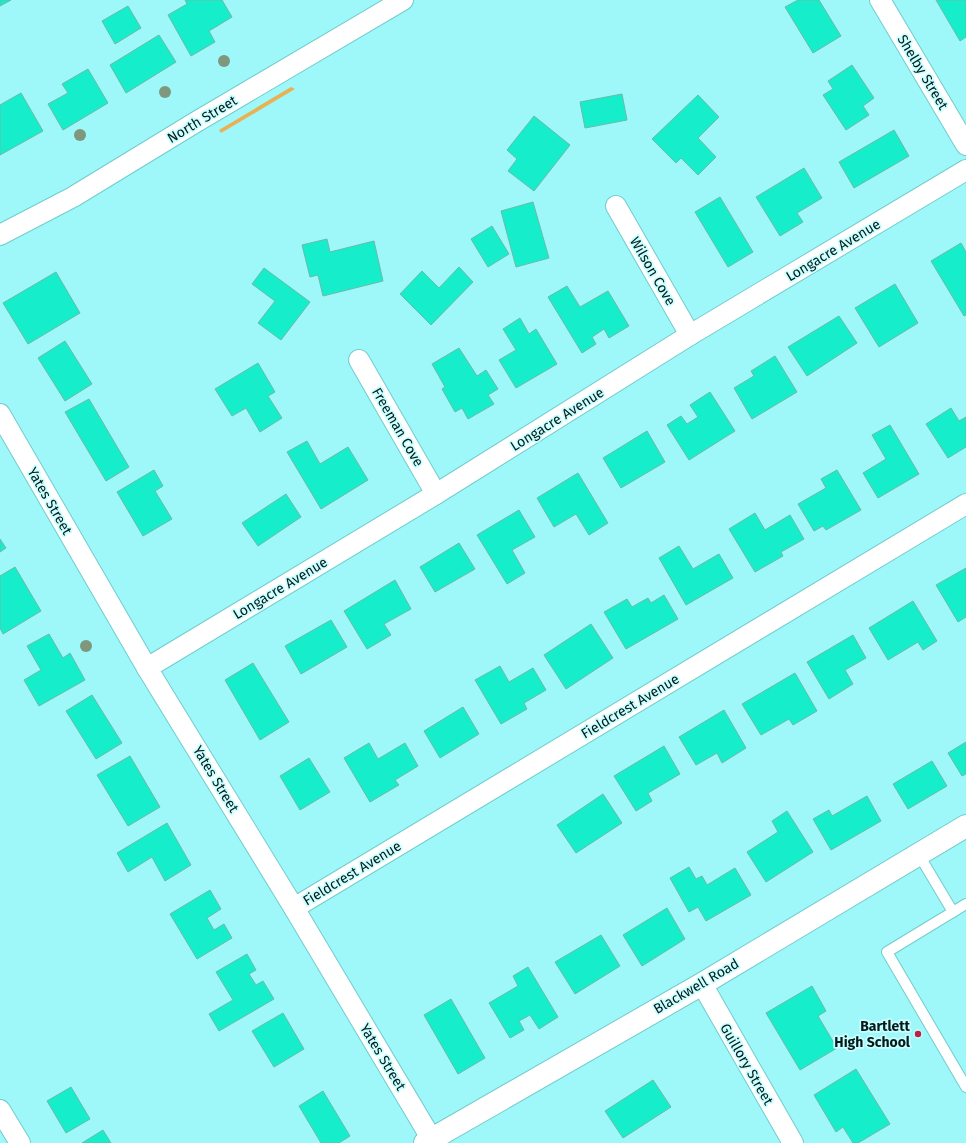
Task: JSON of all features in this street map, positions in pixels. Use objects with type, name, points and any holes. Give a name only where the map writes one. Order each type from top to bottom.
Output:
[{"type":"street","name":"North Street","points":[[0,235],[73,197],[196,122],[403,0]]},
{"type":"street","name":"Shelby Street","points":[[880,0],[966,145]]},
{"type":"street","name":"Longacre Avenue","points":[[148,668],[436,494],[690,335],[966,170]]},
{"type":"street","name":"Wilson Cove","points":[[616,206],[690,335]]},
{"type":"street","name":"Freeman Cove","points":[[359,360],[436,494]]},
{"type":"street","name":"Yates Street","points":[[0,414],[148,668],[294,908],[430,1142]]},
{"type":"street","name":"Fieldcrest Avenue","points":[[294,908],[966,504]]},
{"type":"street","name":"Blackwell Road","points":[[430,1142],[702,984],[966,826]]},
{"type":"street","name":"Guillory Street","points":[[702,984],[793,1143]]},
{"type":"street","points":[[0,1110],[20,1143]]},
{"type":"lane","points":[[919,855],[953,912]]},
{"type":"lane","points":[[966,904],[886,952],[966,1087]]},
{"type":"shaded area","points":[[291,87],[295,89],[221,133],[219,130]]},
{"type":"building","points":[[0,0],[11,0],[0,6]]},
{"type":"building","points":[[185,0],[222,0],[232,17],[209,31],[215,42],[191,56],[168,15],[187,4]]},
{"type":"building","points":[[798,0],[819,0],[841,36],[813,53],[785,7]]},
{"type":"building","points":[[936,0],[966,0],[966,37],[960,41]]},
{"type":"building","points":[[128,6],[141,28],[115,44],[102,21]]},
{"type":"building","points":[[159,35],[176,62],[126,93],[110,65]]},
{"type":"building","points":[[852,65],[874,98],[863,106],[869,115],[846,130],[823,95],[833,89],[828,81]]},
{"type":"building","points":[[88,69],[108,103],[63,130],[48,104],[68,93],[62,84]]},
{"type":"building","points":[[21,93],[43,131],[0,155],[0,105]]},
{"type":"building","points":[[622,94],[627,120],[585,128],[580,102]]},
{"type":"building","points":[[698,95],[719,117],[698,138],[716,157],[698,175],[681,158],[676,163],[652,139]]},
{"type":"building","points":[[534,116],[570,145],[534,191],[508,171],[517,159],[507,150]]},
{"type":"building","points":[[894,130],[909,156],[854,188],[839,162]]},
{"type":"building","points":[[804,168],[822,198],[797,213],[803,222],[780,236],[756,197]]},
{"type":"building","points":[[720,197],[753,252],[728,267],[695,212]]},
{"type":"building","points":[[533,202],[549,258],[516,267],[501,211]]},
{"type":"building","points":[[492,226],[509,254],[488,267],[471,239]]},
{"type":"building","points":[[327,239],[330,252],[374,241],[383,281],[323,296],[318,275],[310,277],[302,245]]},
{"type":"building","points":[[961,243],[966,252],[966,315],[964,316],[931,261]]},
{"type":"building","points":[[459,267],[473,282],[431,325],[400,294],[422,271],[439,288]]},
{"type":"building","points":[[264,268],[310,302],[281,340],[258,323],[275,301],[252,284]]},
{"type":"building","points":[[56,272],[80,313],[28,344],[3,303]]},
{"type":"building","points":[[895,284],[918,323],[879,347],[855,308]]},
{"type":"building","points":[[567,286],[580,307],[608,291],[629,326],[609,338],[604,329],[592,337],[596,344],[582,353],[548,297]]},
{"type":"building","points":[[839,316],[857,343],[807,376],[788,347]]},
{"type":"building","points":[[520,318],[529,334],[536,329],[557,364],[516,388],[499,360],[516,350],[503,329]]},
{"type":"building","points":[[65,341],[92,384],[65,401],[38,358]]},
{"type":"building","points":[[459,348],[477,376],[486,370],[498,389],[488,395],[494,404],[468,419],[462,408],[455,412],[442,389],[445,387],[432,364]]},
{"type":"building","points":[[775,356],[797,392],[752,419],[734,388],[754,376],[751,371]]},
{"type":"building","points":[[258,363],[275,392],[268,396],[282,418],[260,432],[246,408],[232,416],[215,389]]},
{"type":"building","points":[[710,392],[735,431],[689,460],[667,425],[681,416],[687,424],[698,417],[690,405]]},
{"type":"building","points":[[89,399],[129,467],[106,481],[65,412]]},
{"type":"building","points":[[951,408],[959,421],[966,417],[966,447],[948,458],[926,424]]},
{"type":"building","points":[[890,425],[919,474],[878,498],[863,473],[886,459],[872,435]]},
{"type":"building","points":[[647,431],[665,462],[621,488],[603,458]]},
{"type":"building","points":[[307,441],[320,464],[348,447],[368,480],[321,509],[287,452]]},
{"type":"building","points":[[154,470],[163,486],[155,491],[172,519],[143,536],[117,492]]},
{"type":"building","points":[[837,470],[861,510],[826,530],[823,526],[814,531],[798,504],[826,488],[821,479]]},
{"type":"building","points":[[578,473],[608,523],[589,535],[576,514],[554,527],[537,498]]},
{"type":"building","points":[[286,494],[301,517],[258,546],[242,523]]},
{"type":"building","points":[[519,510],[535,537],[512,550],[525,573],[507,584],[477,535]]},
{"type":"building","points":[[755,513],[765,530],[790,515],[804,539],[781,552],[783,556],[755,572],[729,529]]},
{"type":"building","points":[[0,539],[6,548],[0,552]]},
{"type":"building","points":[[459,543],[475,569],[435,592],[420,567]]},
{"type":"building","points":[[679,546],[693,569],[719,554],[733,578],[686,605],[659,558]]},
{"type":"building","points":[[15,567],[41,611],[3,634],[0,628],[0,576]]},
{"type":"building","points":[[966,568],[966,617],[958,622],[936,585]]},
{"type":"building","points":[[395,580],[411,609],[384,624],[391,635],[367,649],[344,611]]},
{"type":"building","points":[[664,595],[678,619],[626,649],[604,612],[627,599],[632,607],[648,598],[651,603]]},
{"type":"building","points":[[913,601],[937,641],[923,650],[918,642],[888,660],[869,628]]},
{"type":"building","points":[[331,620],[347,647],[301,674],[285,646]]},
{"type":"building","points":[[591,624],[613,658],[566,689],[544,655]]},
{"type":"building","points":[[49,634],[63,658],[70,653],[85,680],[39,706],[24,680],[41,670],[27,646]]},
{"type":"building","points":[[853,635],[866,658],[845,670],[853,684],[829,699],[807,662]]},
{"type":"building","points":[[253,663],[289,722],[260,740],[225,680]]},
{"type":"building","points":[[500,666],[509,682],[533,668],[546,690],[524,703],[527,709],[501,724],[475,680]]},
{"type":"building","points":[[795,673],[817,711],[793,725],[789,719],[761,735],[742,704]]},
{"type":"building","points":[[92,695],[122,743],[96,759],[66,711]]},
{"type":"building","points":[[463,707],[479,734],[440,758],[424,731]]},
{"type":"building","points":[[724,710],[746,748],[722,763],[717,753],[696,765],[679,737]]},
{"type":"building","points":[[966,742],[966,774],[962,776],[948,753]]},
{"type":"building","points":[[369,743],[378,759],[405,743],[418,766],[395,780],[399,785],[370,802],[344,758]]},
{"type":"building","points":[[664,746],[680,774],[648,793],[652,801],[636,811],[614,776]]},
{"type":"building","points":[[130,756],[160,807],[128,826],[97,775]]},
{"type":"building","points":[[309,758],[330,792],[300,810],[280,776]]},
{"type":"building","points":[[932,761],[947,786],[908,809],[893,784]]},
{"type":"building","points":[[603,794],[622,823],[576,853],[557,825]]},
{"type":"building","points":[[867,796],[881,821],[831,850],[813,819],[829,810],[832,816]]},
{"type":"building","points":[[787,811],[813,852],[766,882],[747,852],[778,832],[772,821]]},
{"type":"building","points":[[167,823],[191,865],[165,881],[152,857],[128,872],[117,853]]},
{"type":"building","points":[[689,867],[696,879],[702,876],[707,885],[735,868],[751,895],[706,921],[698,907],[689,912],[670,878]]},
{"type":"building","points":[[210,890],[221,909],[207,918],[214,930],[224,924],[232,938],[197,959],[170,914]]},
{"type":"building","points":[[667,908],[685,939],[642,966],[623,935]]},
{"type":"building","points":[[601,935],[620,966],[575,994],[555,962]]},
{"type":"building","points":[[247,954],[256,970],[249,974],[256,985],[263,981],[274,999],[219,1031],[209,1014],[233,1000],[216,972]]},
{"type":"building","points":[[528,967],[558,1017],[539,1029],[530,1015],[519,1021],[524,1030],[510,1038],[489,1003],[518,986],[513,976]]},
{"type":"building","points":[[812,986],[826,1011],[818,1016],[837,1048],[800,1070],[766,1013]]},
{"type":"building","points":[[451,999],[485,1058],[458,1074],[424,1015]]},
{"type":"building","points":[[283,1013],[304,1049],[274,1067],[252,1031]]},
{"type":"building","points":[[856,1069],[890,1124],[858,1143],[853,1143],[843,1127],[836,1132],[814,1095]]},
{"type":"building","points":[[653,1080],[671,1107],[623,1138],[605,1111]]},
{"type":"building","points":[[71,1087],[90,1119],[66,1133],[47,1101]]},
{"type":"building","points":[[323,1091],[350,1136],[339,1143],[321,1143],[299,1106]]},
{"type":"building","points":[[103,1130],[111,1143],[82,1143]]},
{"type":"place","name":"Bartlett High School","points":[[918,1034]]}]
